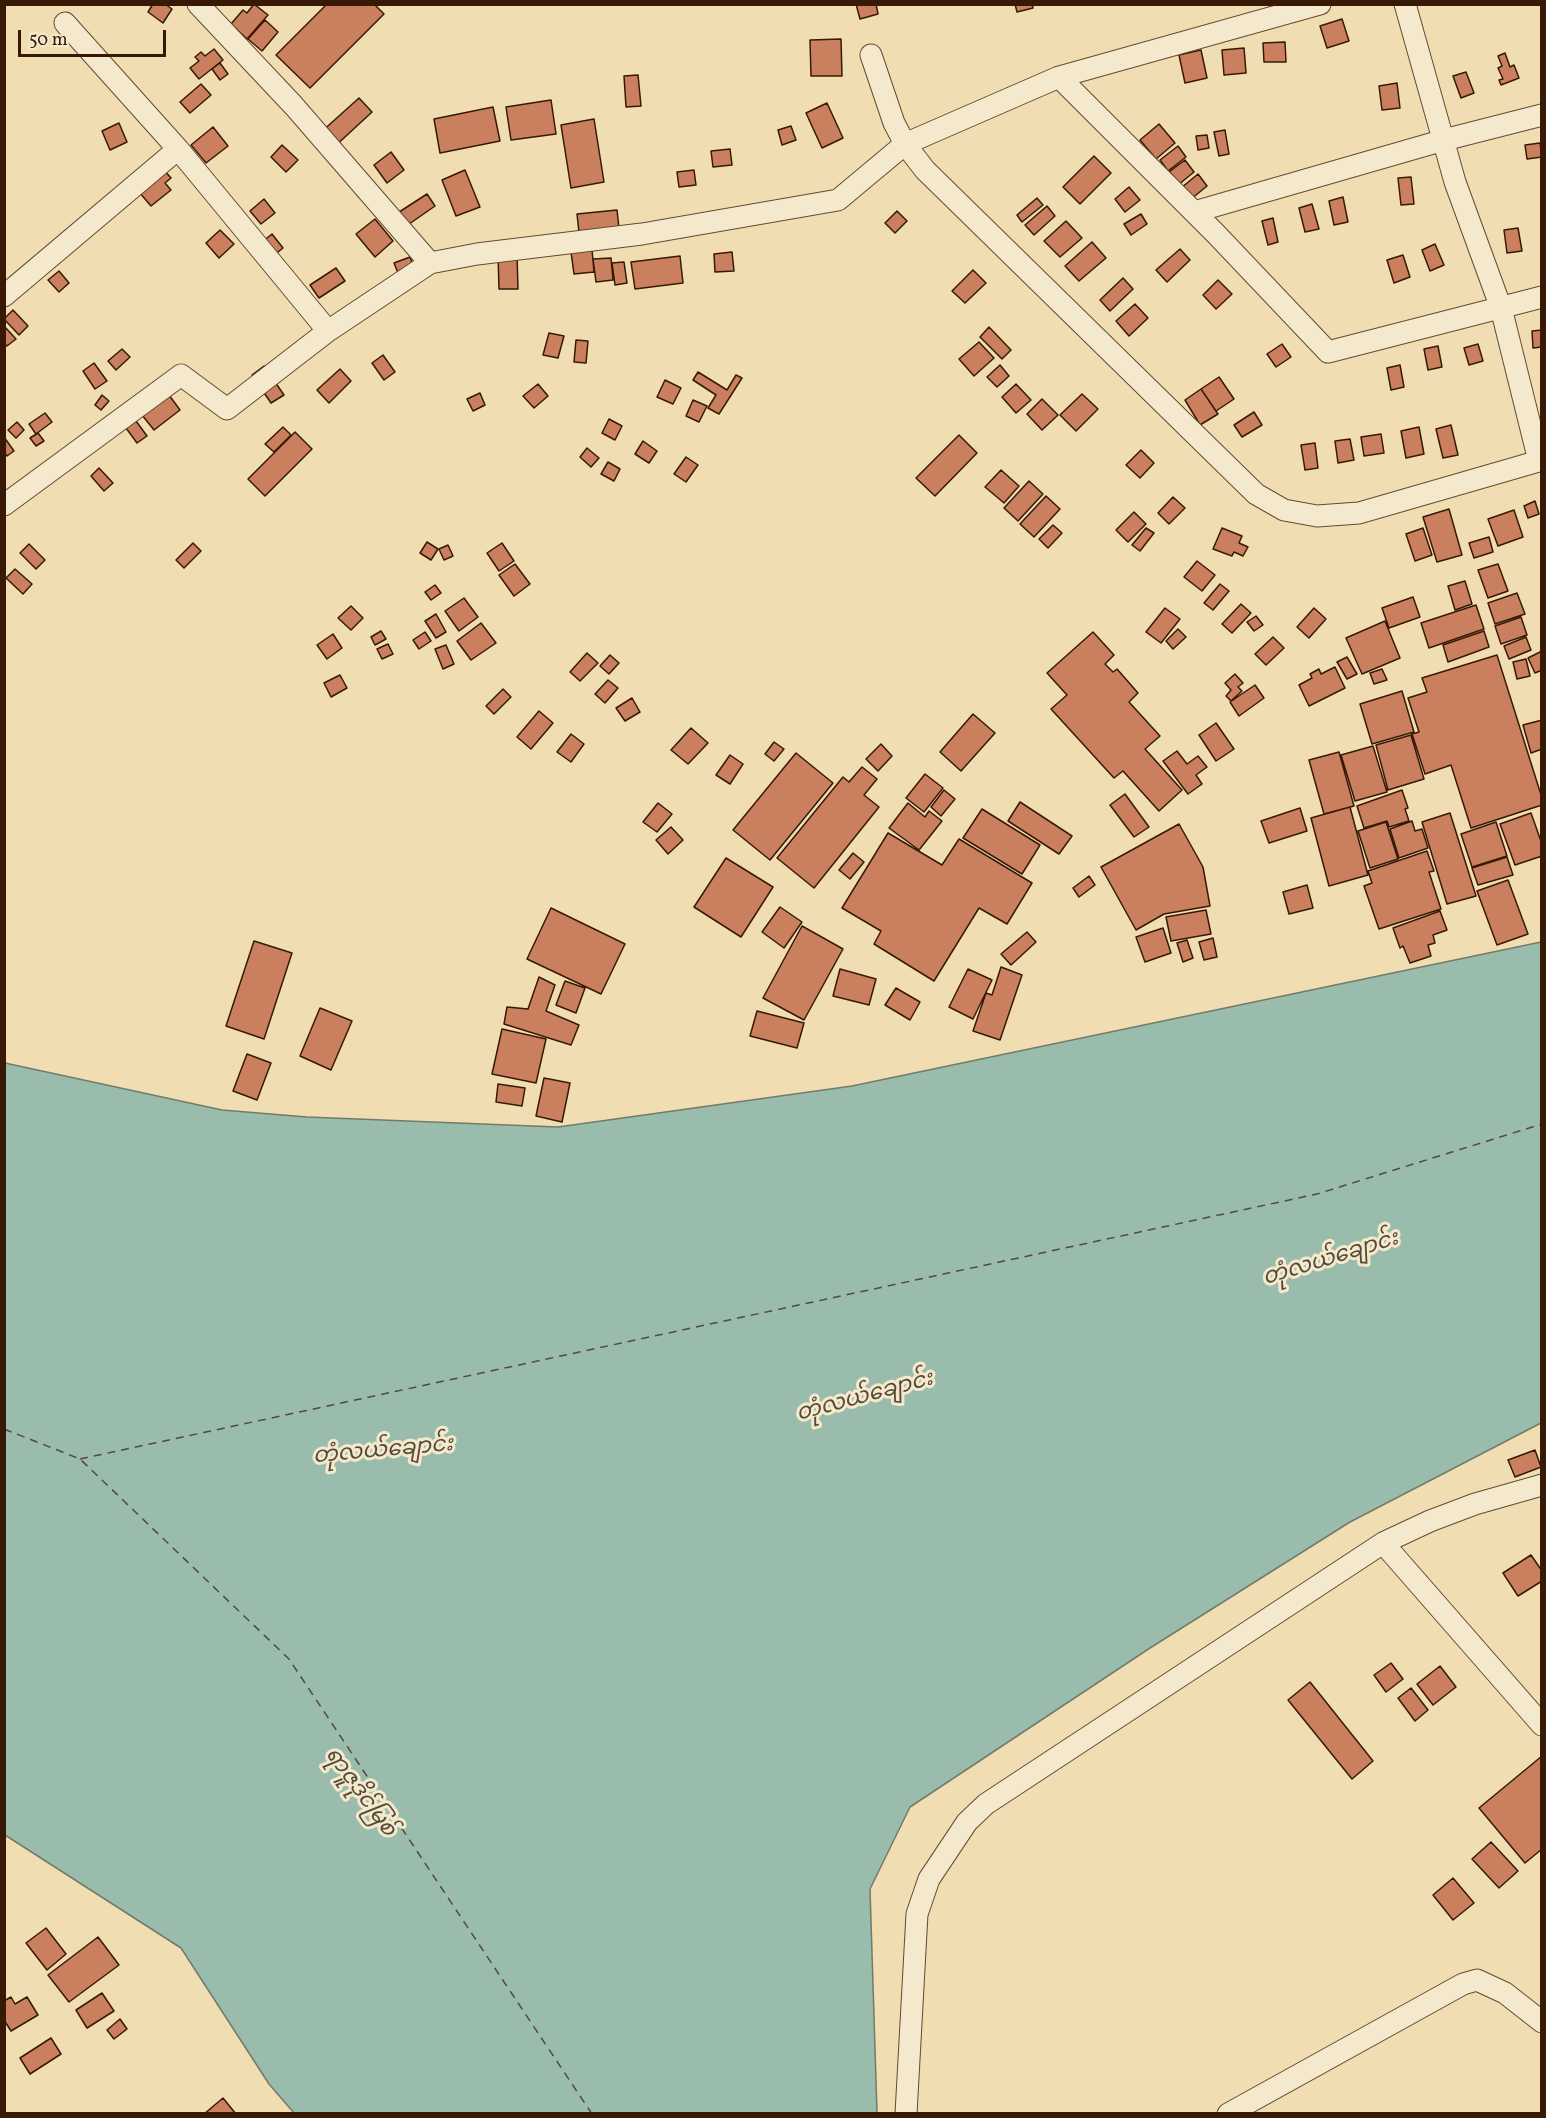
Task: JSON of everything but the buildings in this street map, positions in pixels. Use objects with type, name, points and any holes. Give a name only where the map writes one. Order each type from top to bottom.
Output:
[{"type":"street","points":[[198,4],[294,106],[430,263]]},
{"type":"street","points":[[4,505],[181,375],[227,410],[328,331],[430,263],[477,254],[642,234],[838,200],[905,144],[1059,77],[1320,4]]},
{"type":"street","points":[[871,55],[894,123],[905,144],[925,170],[1256,495],[1284,510],[1317,516],[1359,513],[1540,460],[1500,308],[1455,182],[1405,4]]},
{"type":"street","points":[[65,23],[178,149],[328,331]]},
{"type":"street","points":[[1059,77],[1194,212],[1328,352],[1542,297]]},
{"type":"street","points":[[1194,212],[1444,140],[1542,115]]},
{"type":"street","points":[[4,296],[178,149]]},
{"type":"street","points":[[906,2114],[917,1914],[929,1879],[967,1822],[986,1804],[1383,1543],[1430,1521],[1475,1504],[1542,1485]]},
{"type":"street","points":[[1383,1543],[1542,1725]]},
{"type":"street","points":[[1228,2114],[1463,1984],[1477,1980],[1505,1993],[1542,2022]]},
{"type":"water","points":[[1541,942],[1541,1423],[1350,1522],[1150,1648],[910,1807],[870,1889],[877,2113],[294,2113],[269,2084],[181,1948],[5,1835],[5,1063],[222,1110],[307,1117],[558,1127],[852,1086]]},
{"type":"ferry route","points":[[80,1459],[1317,1194],[1542,1124]]},
{"type":"ferry route","points":[[4,1429],[80,1459],[289,1659],[592,2114]]},
{"type":"water label","name":"တုံလယ်ချောင်း","points":[[1331,1260]]},
{"type":"water label","name":"တုံလယ်ချောင်း","points":[[865,1398]]},
{"type":"water label","name":"တုံလယ်ချောင်း","points":[[383,1452]]},
{"type":"water label","name":"ရာဇူဒိုင်မြစ်","points":[[359,1793]]}]
